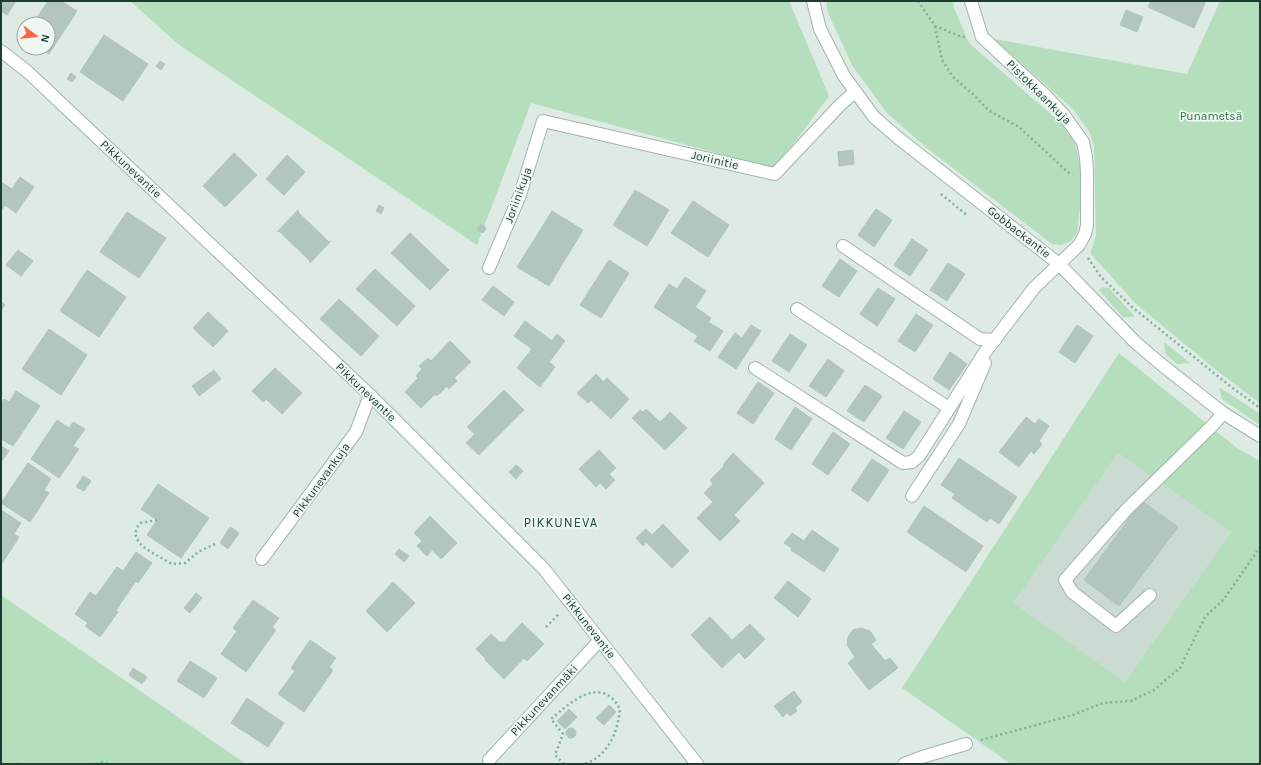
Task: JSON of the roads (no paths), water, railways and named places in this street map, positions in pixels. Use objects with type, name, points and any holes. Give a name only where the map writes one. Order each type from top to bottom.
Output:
[{"type":"street","name":"Gobbackantie","points":[[813,1],[820,29],[844,76],[874,117],[897,137],[1059,264],[1135,342],[1162,365],[1224,413],[1260,436]]},
{"type":"street","name":"Pistokkaankuja","points":[[971,1],[982,37],[1046,96],[1063,114],[1083,142],[1086,157],[1088,225],[1085,234],[1079,245],[1034,288],[995,340]]},
{"type":"street","name":"Pikkunevantie","points":[[1,51],[29,73],[370,395],[544,569],[697,764]]},
{"type":"street","name":"Joriinitie","points":[[543,121],[775,174],[841,104],[855,92]]},
{"type":"street","name":"Joriinikuja","points":[[489,268],[520,195],[543,121]]},
{"type":"street","points":[[843,246],[980,339],[995,340]]},
{"type":"street","points":[[797,309],[950,408]]},
{"type":"street","points":[[755,368],[903,463],[912,462],[919,456],[983,355],[995,340]]},
{"type":"street","points":[[912,496],[959,424],[995,340]]},
{"type":"street","name":"Pikkunevankuja","points":[[262,559],[356,432],[370,395]]},
{"type":"street","points":[[1150,595],[1116,626],[1072,592],[1065,580],[1126,510],[1224,413]]},
{"type":"street","name":"Pikkunevanmäki","points":[[489,760],[600,640]]},
{"type":"street","points":[[904,764],[966,744]]},
{"type":"district","name":"PIKKUNEVA","points":[[561,522]]},
{"type":"park label","name":"Punametsä","points":[[1211,116]]}]
